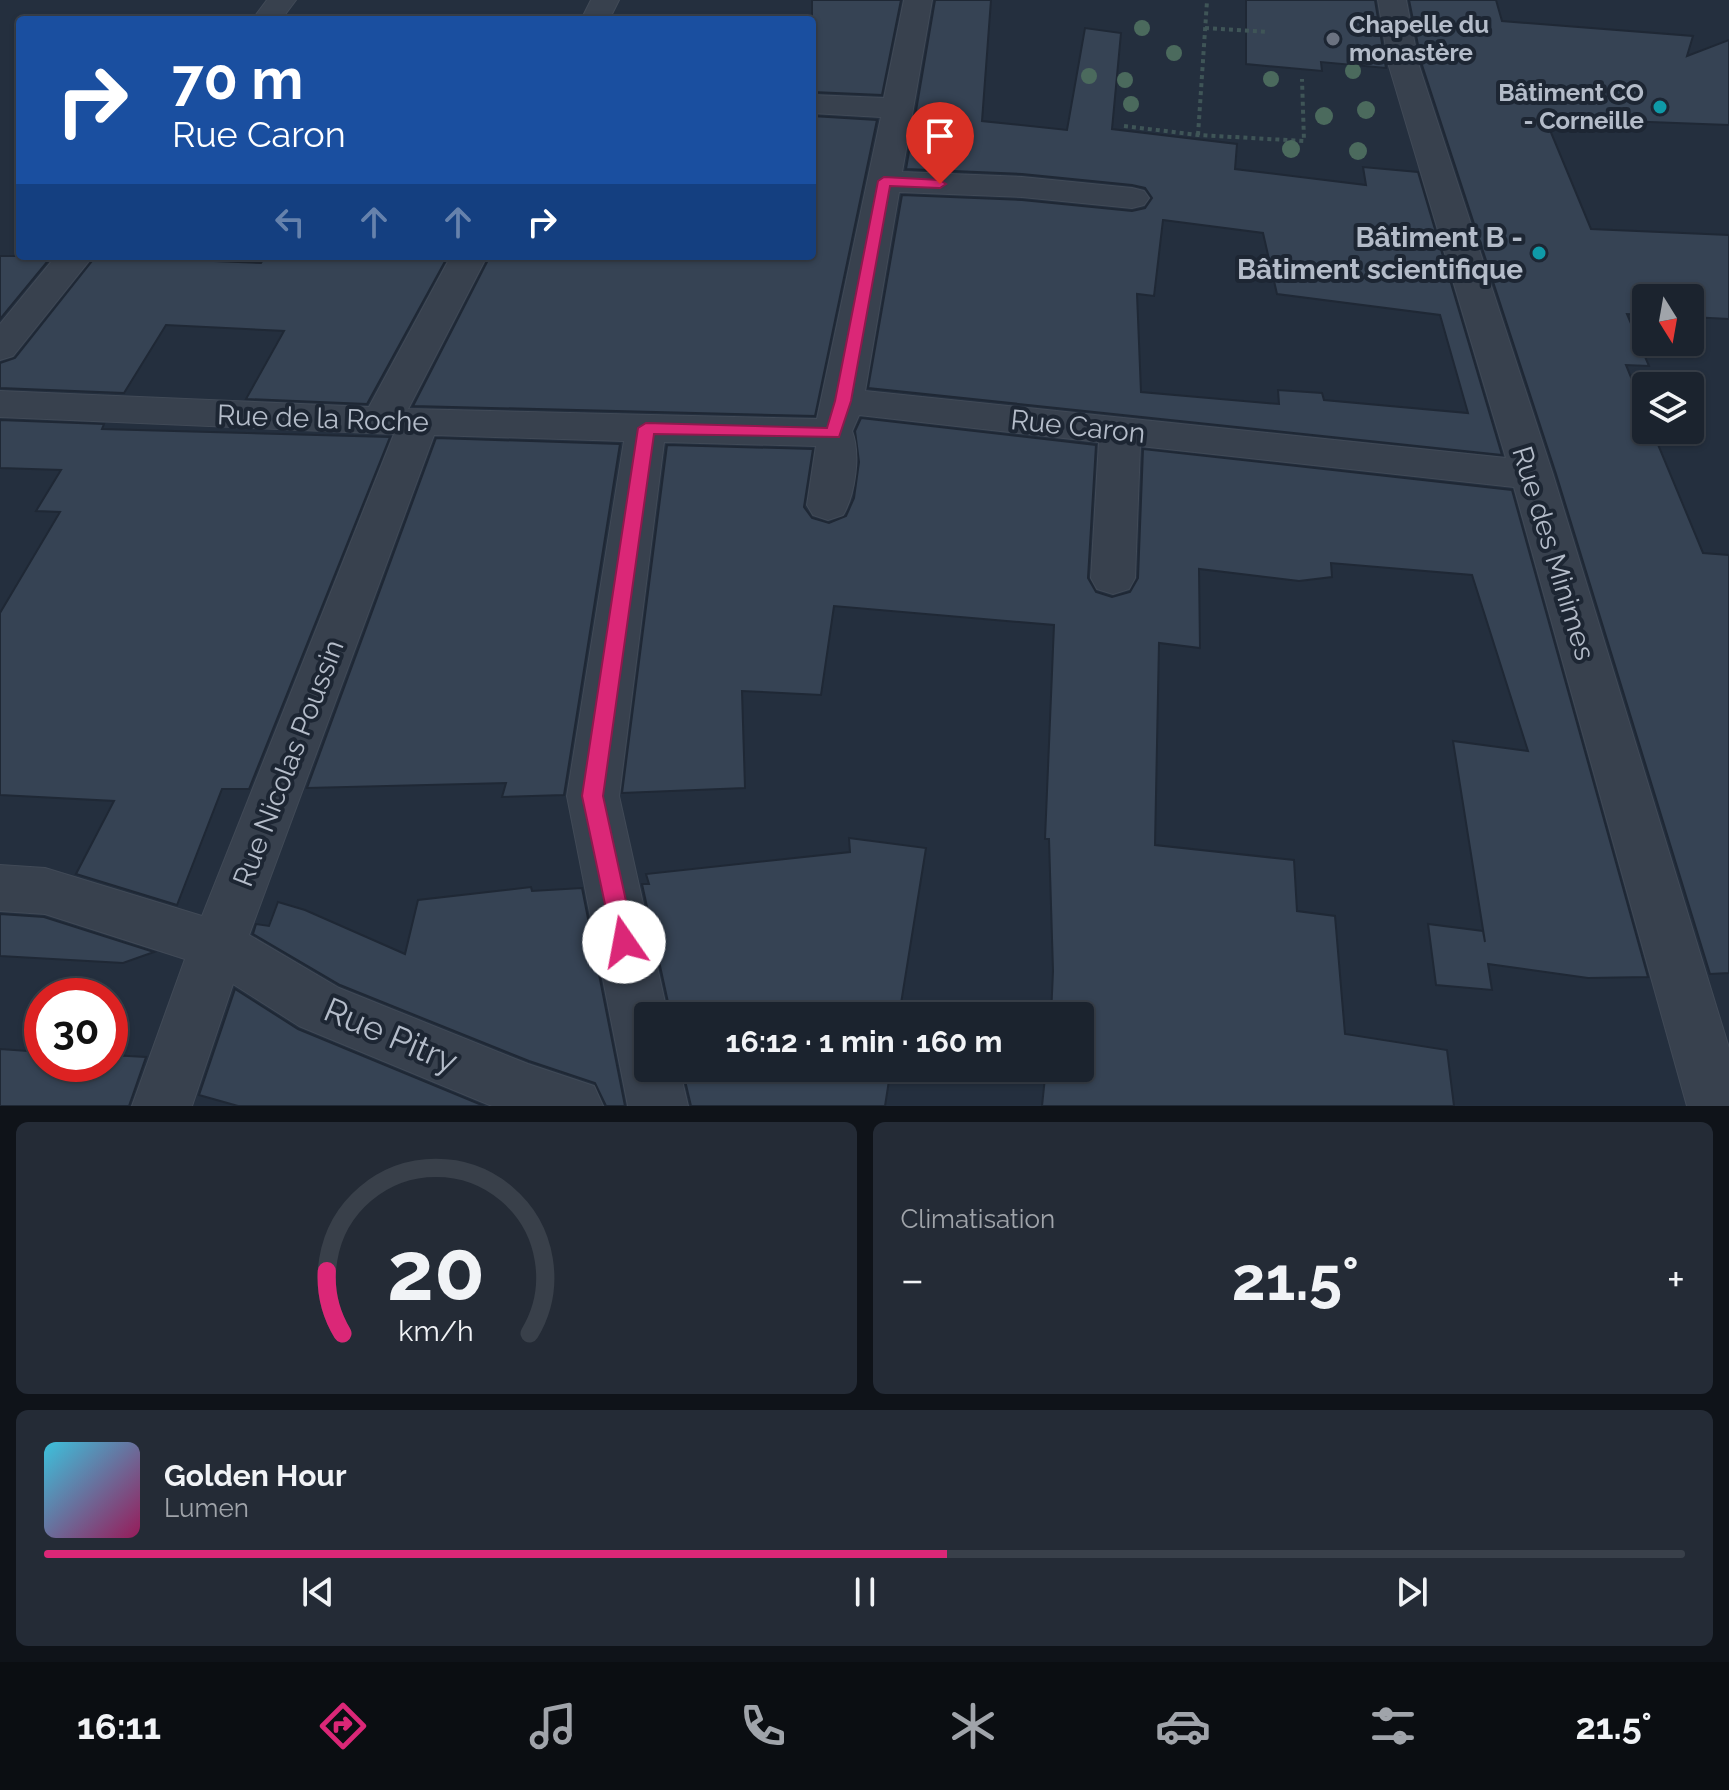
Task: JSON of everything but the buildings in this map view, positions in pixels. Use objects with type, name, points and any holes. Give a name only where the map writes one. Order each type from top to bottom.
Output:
[{"type":"street","points":[[269,16],[282,0]]},
{"type":"street","points":[[828,505],[838,417],[918,0]]},
{"type":"street","name":"Rue des Minimes","points":[[1392,0],[1404,66],[1532,475],[1717,1106]]},
{"type":"street","points":[[816,104],[898,108]]},
{"type":"street","points":[[884,181],[1022,187],[1132,198]]},
{"type":"street","points":[[0,348],[72,260]]},
{"type":"street","name":"Rue Nicolas Poussin","points":[[162,1106],[400,422],[467,260]]},
{"type":"street","name":"Rue de la Roche","points":[[0,404],[400,422],[646,428]]},
{"type":"street","name":"Rue Caron","points":[[646,428],[838,417],[1120,431],[1532,475]]},
{"type":"street","points":[[636,1002],[593,796],[646,428]]},
{"type":"street","points":[[1113,578],[1120,431]]},
{"type":"street","name":"Rue Pitry","points":[[0,888],[45,891],[218,945],[319,1007],[528,1092],[573,1106]]},
{"type":"street","points":[[653,1082],[658,1106]]},
{"type":"path","points":[[1198,135],[1207,1]]},
{"type":"path","points":[[1205,28],[1269,32]]},
{"type":"path","points":[[1124,126],[1198,135],[1304,141],[1302,79]]},
{"type":"place","name":"Chapelle du monastère","points":[[1333,39]]},
{"type":"place","name":"Bâtiment CO - Corneille","points":[[1660,107]]},
{"type":"place","name":"Bâtiment B - Bâtiment scientifique","points":[[1539,253]]},
{"type":"route","points":[[624,942],[593,796],[646,428],[833,433],[843,401],[884,181],[940,184]]}]
